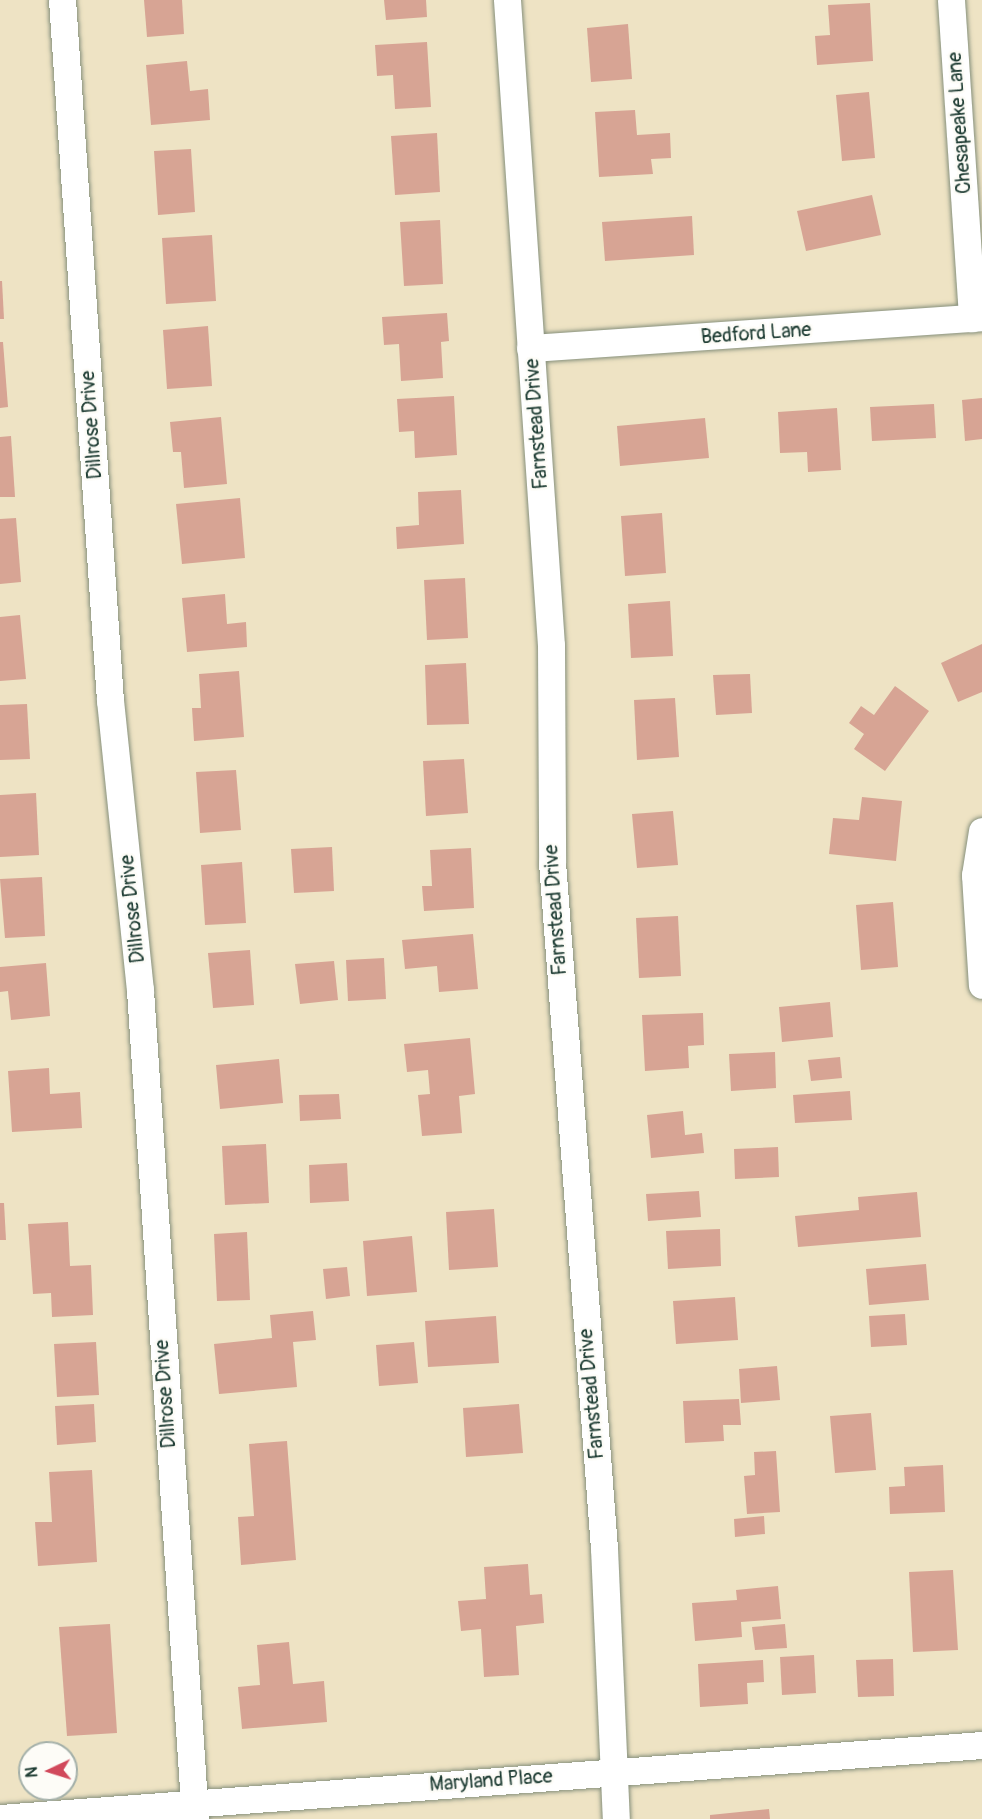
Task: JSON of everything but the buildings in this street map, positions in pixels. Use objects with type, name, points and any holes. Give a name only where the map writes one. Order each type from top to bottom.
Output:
[{"type":"street","name":"Dillrose Drive","points":[[62,0],[110,700],[140,990],[194,1811]]},
{"type":"street","name":"Farnstead Drive","points":[[507,0],[551,657],[552,862],[604,1548],[616,1771],[616,1819]]},
{"type":"street","name":"Chesapeake Lane","points":[[951,0],[977,317]]},
{"type":"street","name":"Bedford Lane","points":[[530,348],[977,317]]},
{"type":"street","points":[[982,831],[975,875],[982,985]]},
{"type":"street","name":"Maryland Place","points":[[0,1818],[194,1811],[616,1771],[982,1745]]}]
